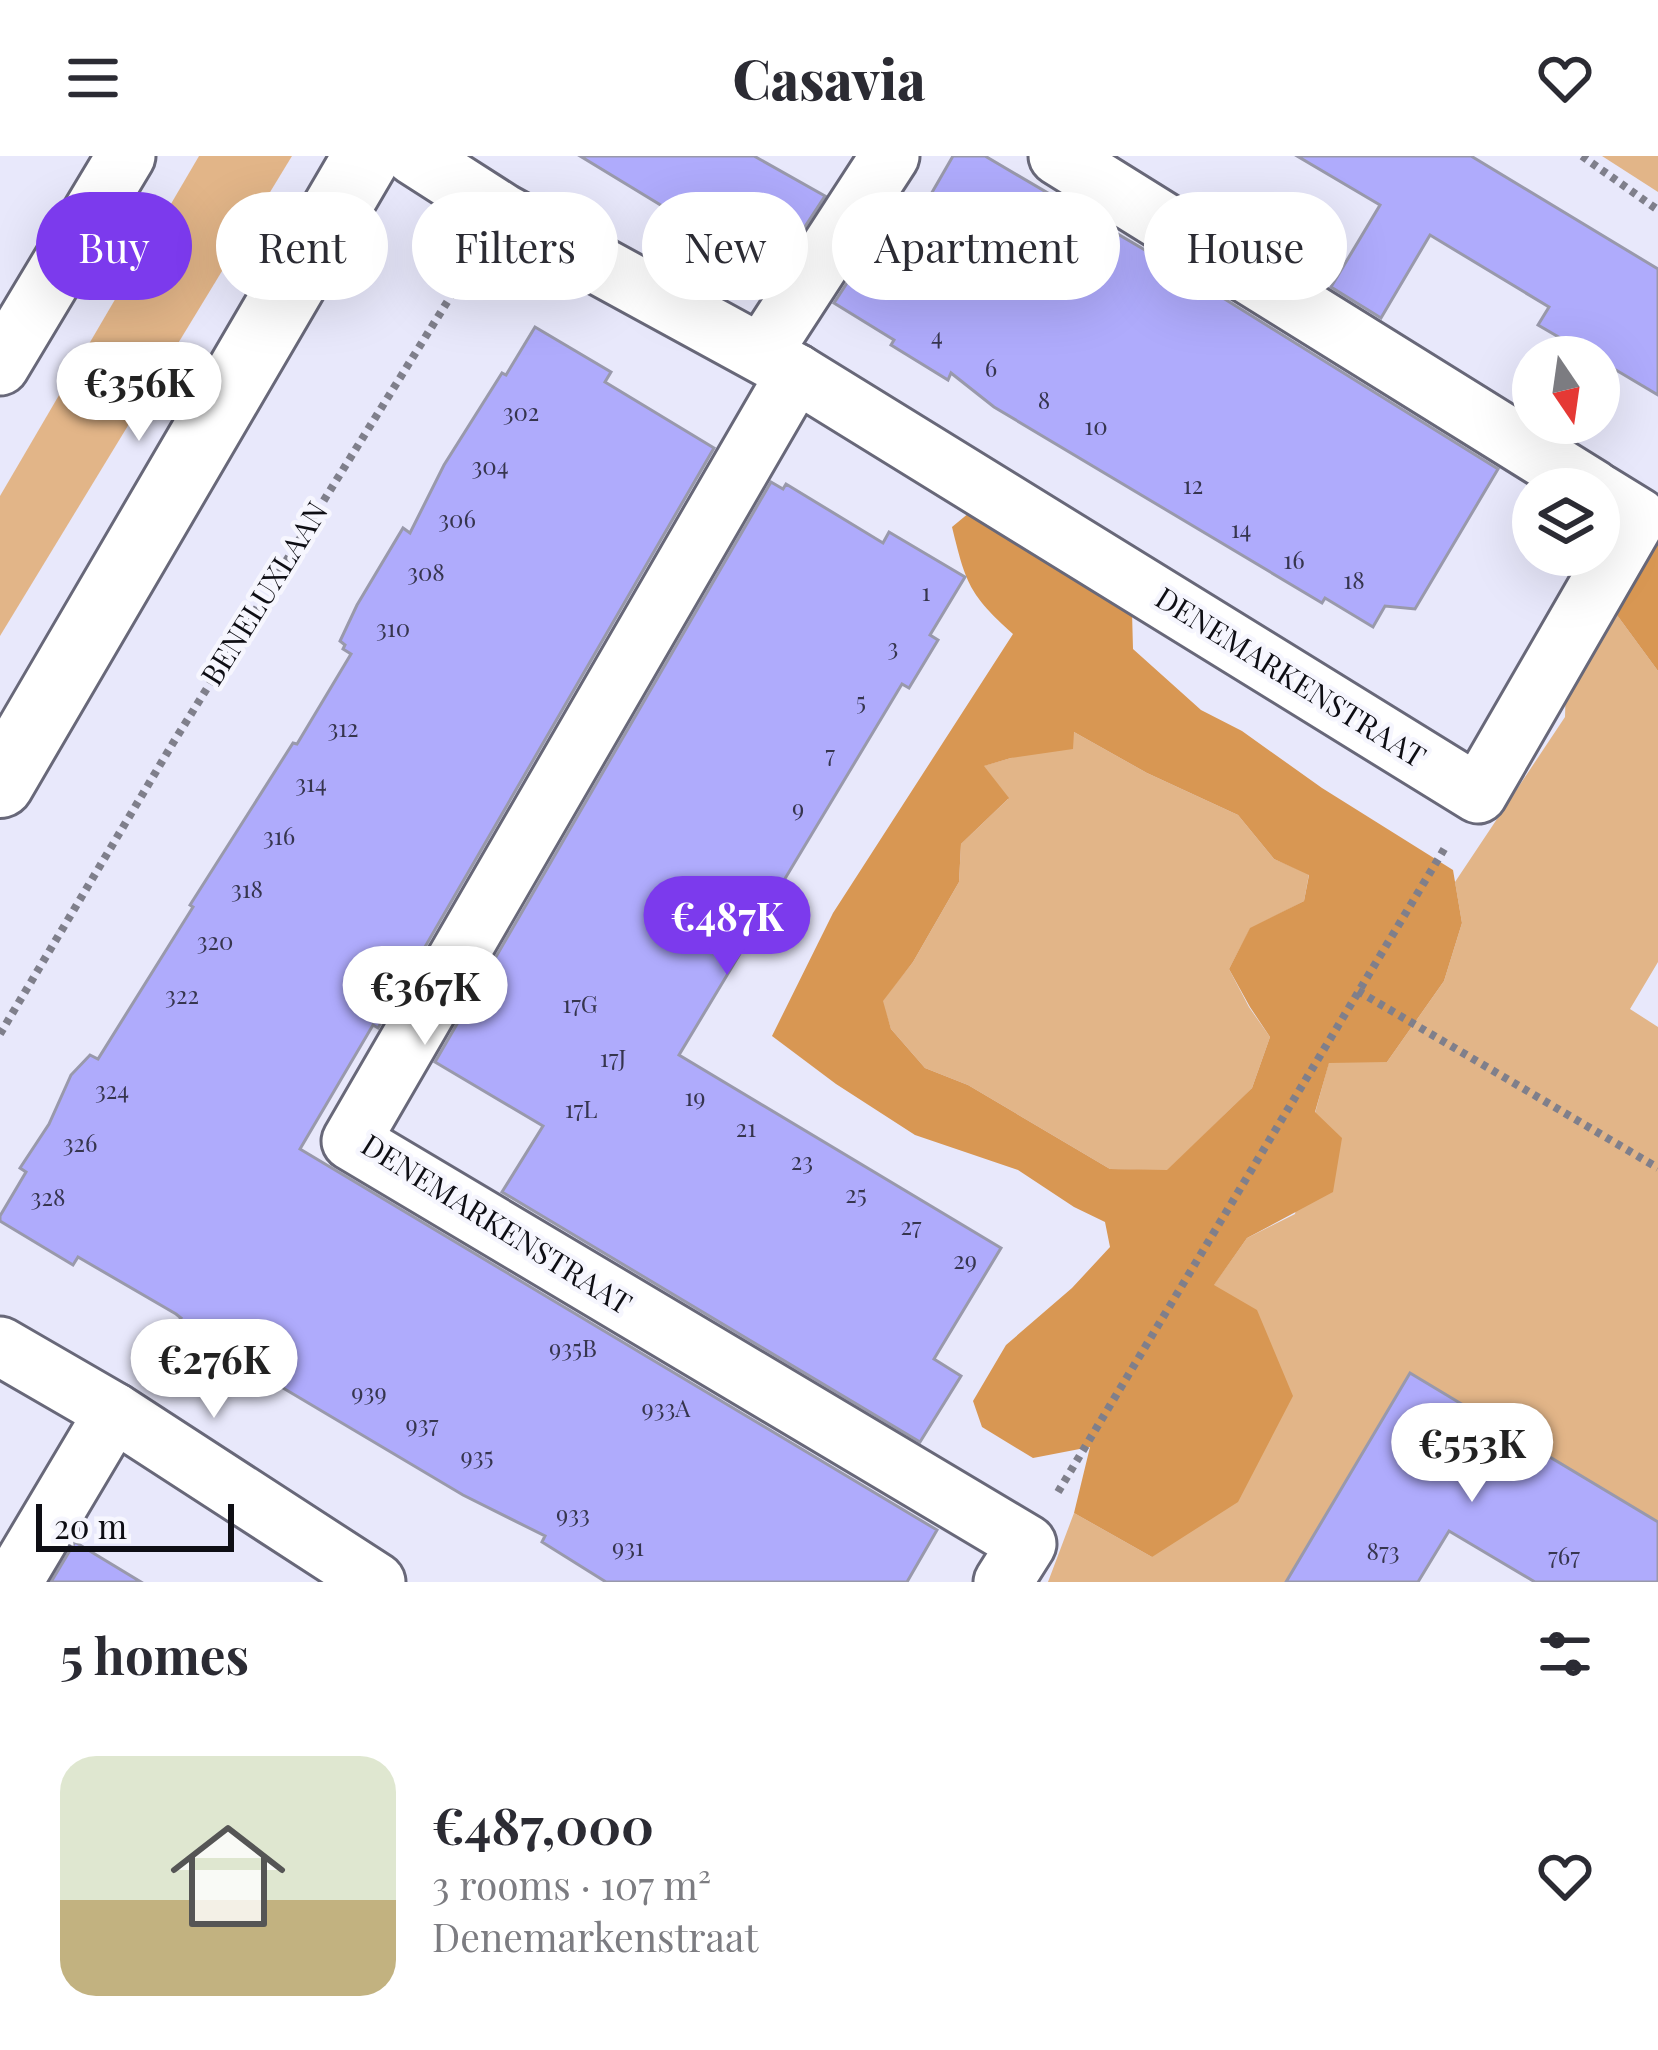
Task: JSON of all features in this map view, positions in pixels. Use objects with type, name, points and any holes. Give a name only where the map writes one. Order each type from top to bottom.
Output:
[{"type":"main road","points":[[0,784],[367,156]]},
{"type":"street","points":[[0,366],[126,156]]},
{"type":"street","name":"DENEMARKENSTRAAT","points":[[414,156],[470,192]]},
{"type":"street","name":"DENEMARKENSTRAAT","points":[[890,156],[351,1141],[1015,1563]]},
{"type":"street","points":[[1058,156],[1559,468]]},
{"type":"street","name":"DENEMARKENSTRAAT","points":[[618,276],[779,363],[1478,794]]},
{"type":"street","points":[[1620,506],[1638,517],[1620,548]]},
{"type":"street","points":[[1478,794],[1604,576]]},
{"type":"street","points":[[0,1346],[114,1412],[376,1582]]},
{"type":"street","points":[[13,1582],[114,1412]]},
{"type":"path","points":[[1582,156],[1658,210]]},
{"type":"path","name":"BENELUXLAAN","points":[[0,1034],[173,742],[448,300]]},
{"type":"path","points":[[1015,1563],[1478,794]]},
{"type":"path","points":[[1358,991],[1658,1168]]},
{"type":"shaded area","points":[[199,156],[292,156],[270,192],[216,192],[216,281],[0,636],[0,496],[115,300],[192,300],[192,192],[178,192]]},
{"type":"shaded area","points":[[1602,156],[1658,156],[1658,192]]},
{"type":"shaded area","points":[[981,503],[1132,612],[1133,649],[1201,710],[1242,731],[1453,870],[1462,923],[1444,981],[1387,1062],[1329,1063],[1315,1112],[1342,1138],[1333,1192],[1247,1238],[1214,1285],[1257,1310],[1293,1396],[1238,1502],[1152,1557],[1074,1513],[1090,1447],[1033,1458],[982,1427],[973,1401],[1006,1345],[1072,1288],[1110,1247],[1105,1222],[1018,1170],[915,1135],[772,1036],[833,913],[1013,634],[971,587],[952,527]],"holes":[[[1074,732],[1147,773],[1238,815],[1274,859],[1309,875],[1304,901],[1250,928],[1229,969],[1270,1037],[1252,1088],[1167,1170],[1110,1169],[968,1085],[925,1068],[891,1029],[883,1001],[913,962],[959,882],[961,844],[1009,798],[984,766],[1073,749]]]},
{"type":"shaded area","points":[[1658,529],[1658,671],[1614,611]]},
{"type":"shaded area","points":[[1614,611],[1658,671],[1658,962],[1630,1009],[1658,1027],[1658,1522],[1410,1374],[1286,1582],[1048,1582],[1074,1513],[1152,1557],[1213,1286],[1247,1238],[1295,1214],[1329,1062],[1387,1062],[1444,981],[1462,923],[1455,882],[1565,717],[1566,681]]},
{"type":"shaded area","points":[[1074,732],[1147,773],[1238,815],[1274,859],[1309,874],[1304,901],[1250,929],[1229,969],[1270,1037],[1252,1088],[1167,1171],[1110,1169],[968,1085],[925,1068],[891,1029],[882,1001],[913,962],[959,882],[961,844],[1008,799],[983,766]]},
{"type":"building","points":[[580,156],[754,156],[825,196],[808,222],[808,192],[642,194]]},
{"type":"building","points":[[953,156],[985,156],[1046,192],[932,192]]},
{"type":"building","points":[[1297,156],[1471,156],[1658,269],[1658,395],[1620,372],[1620,336],[1557,336],[1538,325],[1549,307],[1430,235],[1381,318],[1347,297],[1347,260],[1380,205]]},
{"type":"building","points":[[1120,235],[1144,249],[1144,300],[1226,300],[1498,469],[1415,609],[1385,606],[1373,627],[1325,598],[1322,603],[994,407],[951,373],[948,380],[834,303],[1120,300]]},
{"type":"building","points":[[535,327],[611,372],[605,382],[714,448],[378,1028],[373,1025],[300,1149],[937,1530],[907,1582],[606,1582],[542,1542],[545,1536],[463,1495],[177,1323],[181,1318],[176,1314],[78,1257],[73,1265],[0,1221],[26,1172],[20,1168],[49,1124],[71,1075],[90,1055],[98,1059],[193,907],[190,905],[293,743],[297,744],[351,654],[340,641],[357,605],[403,528],[410,533],[444,465]]},
{"type":"building","points":[[771,482],[783,489],[786,484],[883,543],[889,532],[965,577],[930,635],[938,640],[909,688],[902,684],[679,1055],[1001,1248],[934,1359],[961,1376],[920,1442],[502,1192],[543,1126],[435,1062]]},
{"type":"building","points":[[1410,1373],[1658,1522],[1658,1582],[1535,1582],[1449,1531],[1418,1582],[1286,1582]]},
{"type":"building","points":[[75,1542],[141,1582],[51,1582]]}]
